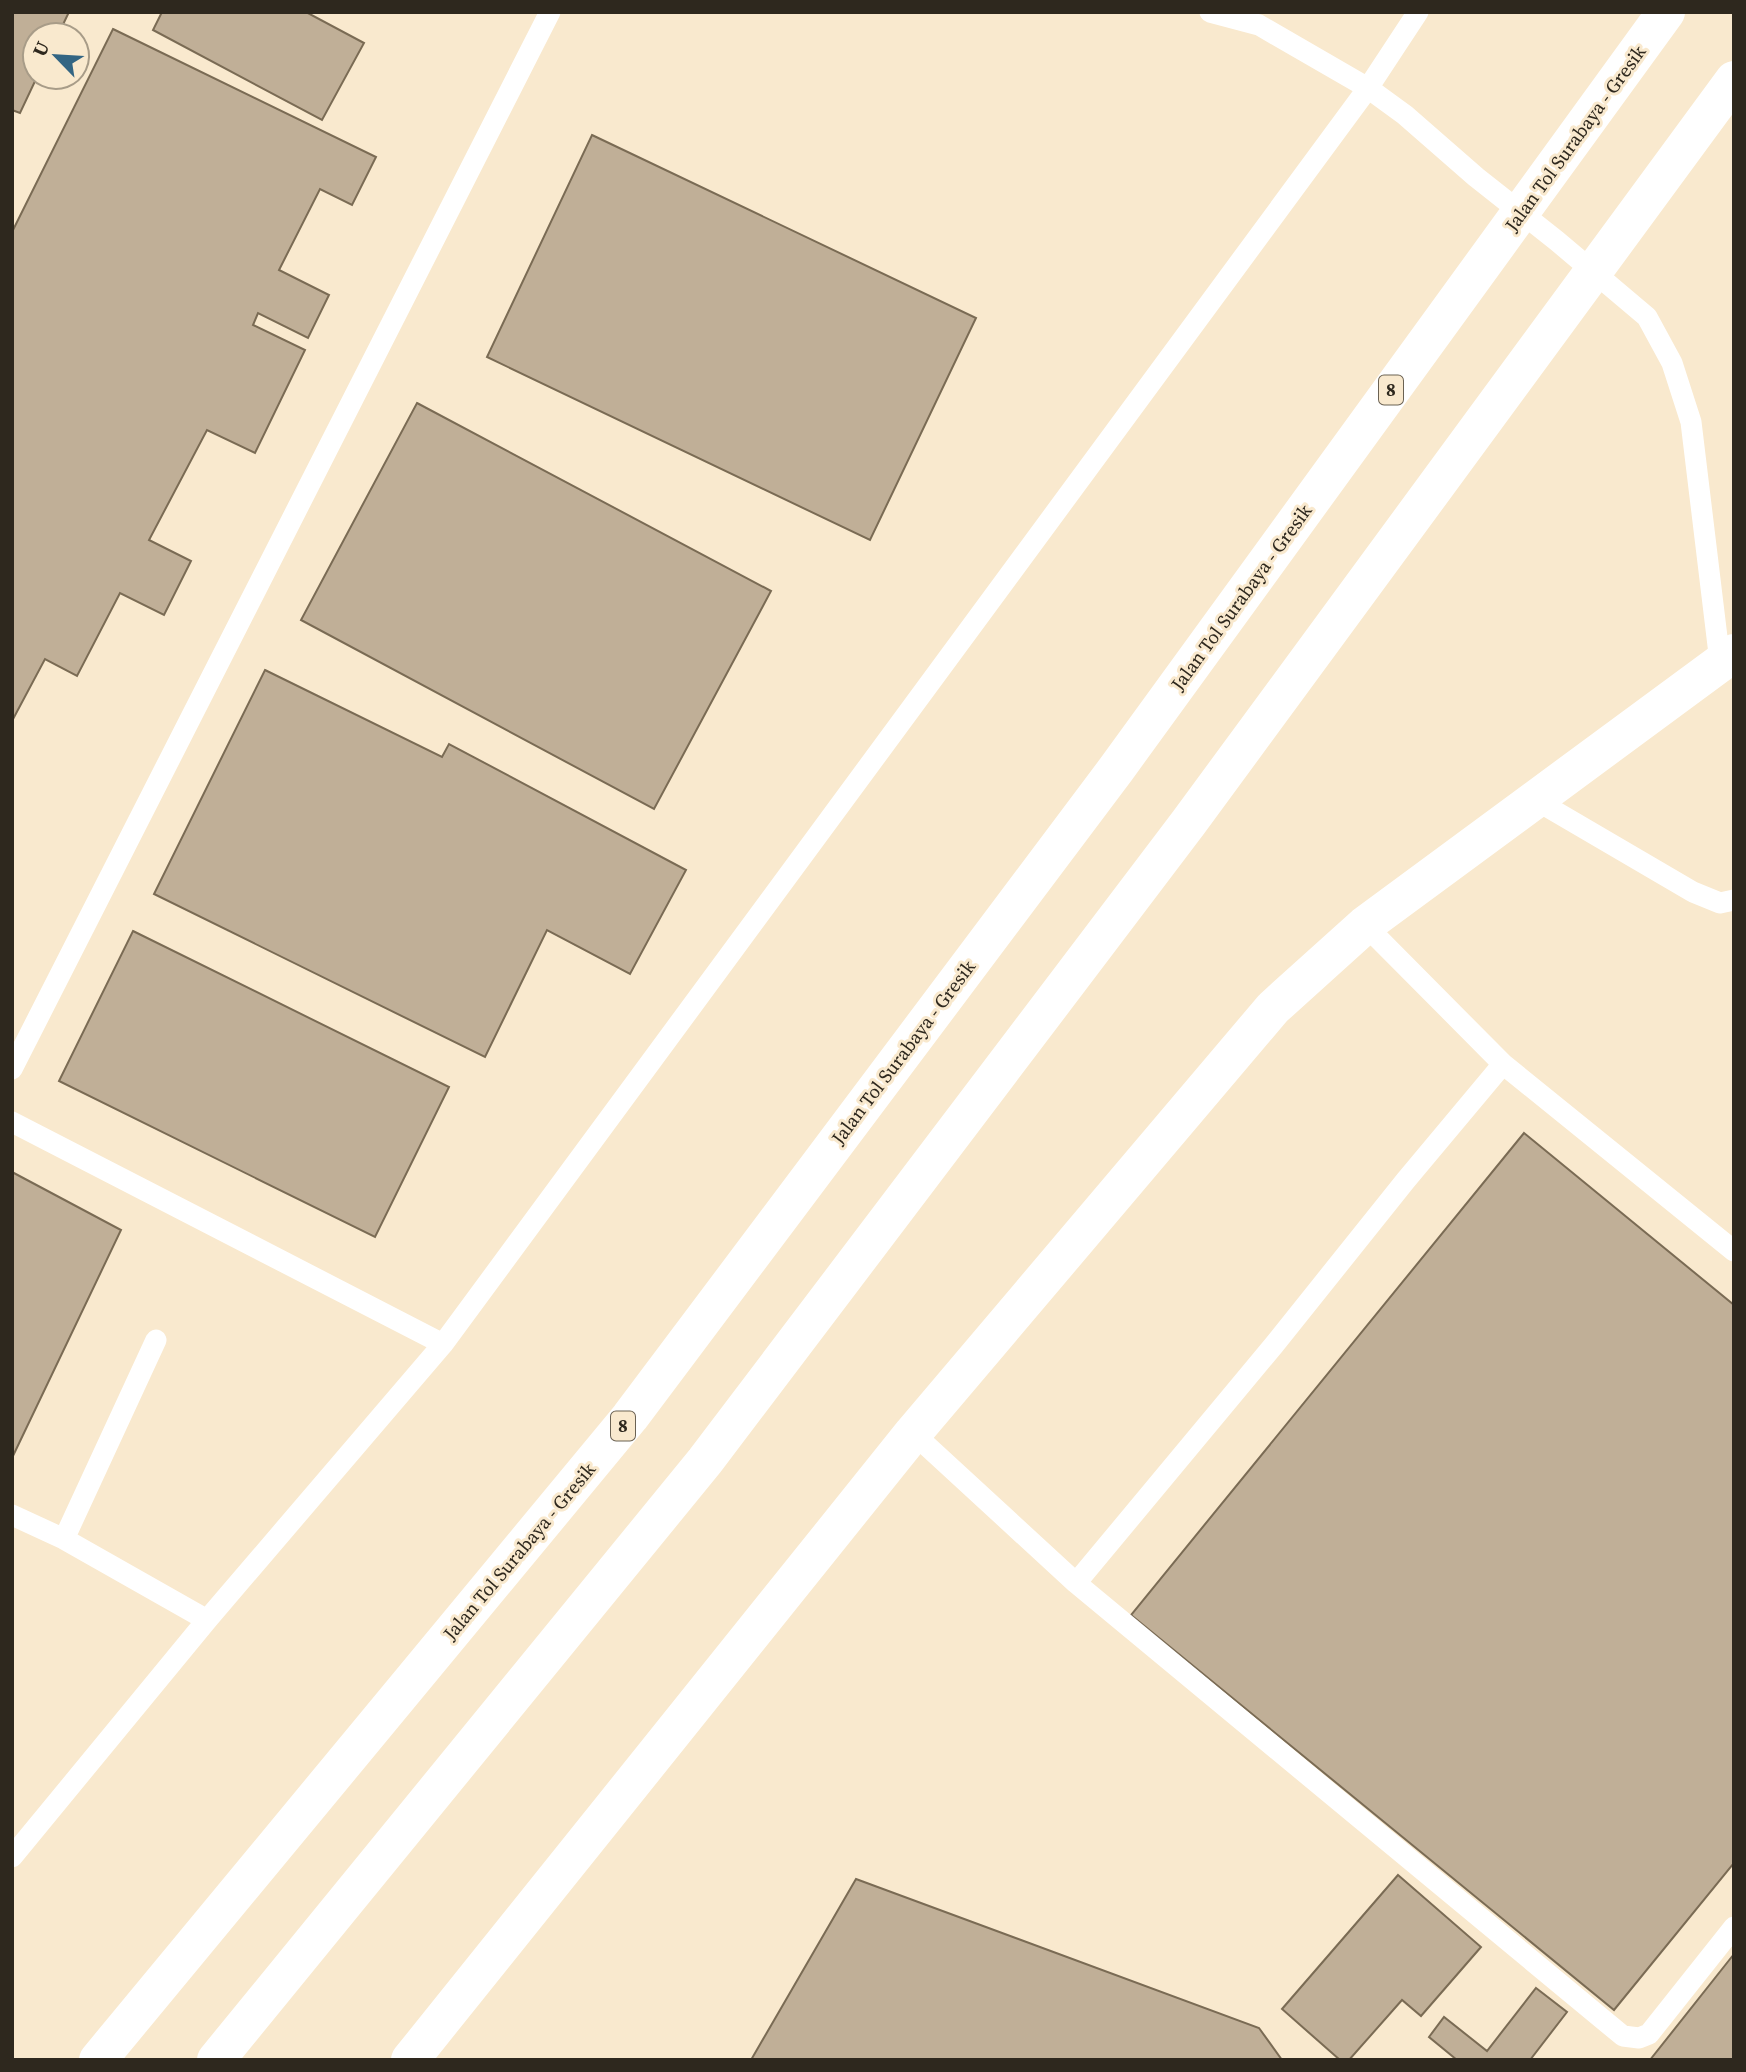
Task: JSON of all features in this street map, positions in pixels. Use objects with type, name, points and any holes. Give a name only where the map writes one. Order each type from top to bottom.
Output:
[{"type":"main road","name":"Jalan Tol Surabaya - Gresik","points":[[99,2060],[630,1417],[1117,768],[1666,12]]},
{"type":"main road","points":[[216,2060],[705,1461],[1189,822],[1734,80]]},
{"type":"main road","points":[[410,2060],[912,1433],[1273,1008],[1364,925],[1727,657]]},
{"type":"lane","points":[[12,1069],[550,12]]},
{"type":"lane","points":[[1210,12],[1259,25],[1368,88],[1405,115],[1476,177],[1647,317],[1672,363],[1691,422],[1727,657]]},
{"type":"lane","points":[[12,1857],[207,1620],[443,1344],[1368,88],[1418,12]]},
{"type":"lane","points":[[1534,799],[1693,892],[1720,902],[1734,900]]},
{"type":"lane","points":[[1364,925],[1503,1064],[1734,1251]]},
{"type":"lane","points":[[1076,1583],[1503,1064]]},
{"type":"lane","points":[[12,1122],[443,1344]]},
{"type":"lane","points":[[64,1539],[156,1340]]},
{"type":"lane","points":[[912,1433],[1076,1583],[1623,2036],[1639,2038],[1649,2034],[1734,1927]]},
{"type":"lane","points":[[12,1515],[64,1539],[207,1620]]},
{"type":"building","points":[[12,12],[69,12],[65,21],[21,21],[21,91],[30,91],[20,113],[12,110]]},
{"type":"building","points":[[162,12],[306,12],[364,43],[322,120],[153,30]]},
{"type":"building","points":[[113,29],[376,157],[352,205],[320,189],[279,270],[329,295],[308,338],[258,313],[253,325],[305,350],[255,453],[207,430],[149,540],[191,561],[164,615],[120,593],[77,676],[45,659],[12,721],[12,232],[82,91],[91,91],[91,73]]},
{"type":"building","points":[[592,135],[976,318],[870,540],[487,357]]},
{"type":"building","points":[[417,403],[771,591],[654,809],[301,620]]},
{"type":"building","points":[[265,670],[442,757],[449,744],[686,870],[630,974],[547,930],[485,1057],[154,894]]},
{"type":"building","points":[[133,931],[449,1087],[375,1237],[59,1081]]},
{"type":"building","points":[[1524,1133],[1734,1305],[1734,1863],[1614,2010],[1131,1615]]},
{"type":"building","points":[[12,1172],[121,1230],[12,1458]]},
{"type":"building","points":[[1398,1875],[1481,1947],[1421,2016],[1402,2000],[1349,2060],[1340,2060],[1282,2009]]},
{"type":"building","points":[[856,1879],[1259,2028],[1282,2060],[751,2060]]},
{"type":"building","points":[[1734,1954],[1734,2060],[1650,2060]]},
{"type":"building","points":[[1536,1988],[1567,2012],[1530,2060],[1457,2060],[1429,2037],[1444,2017],[1487,2051]]}]
